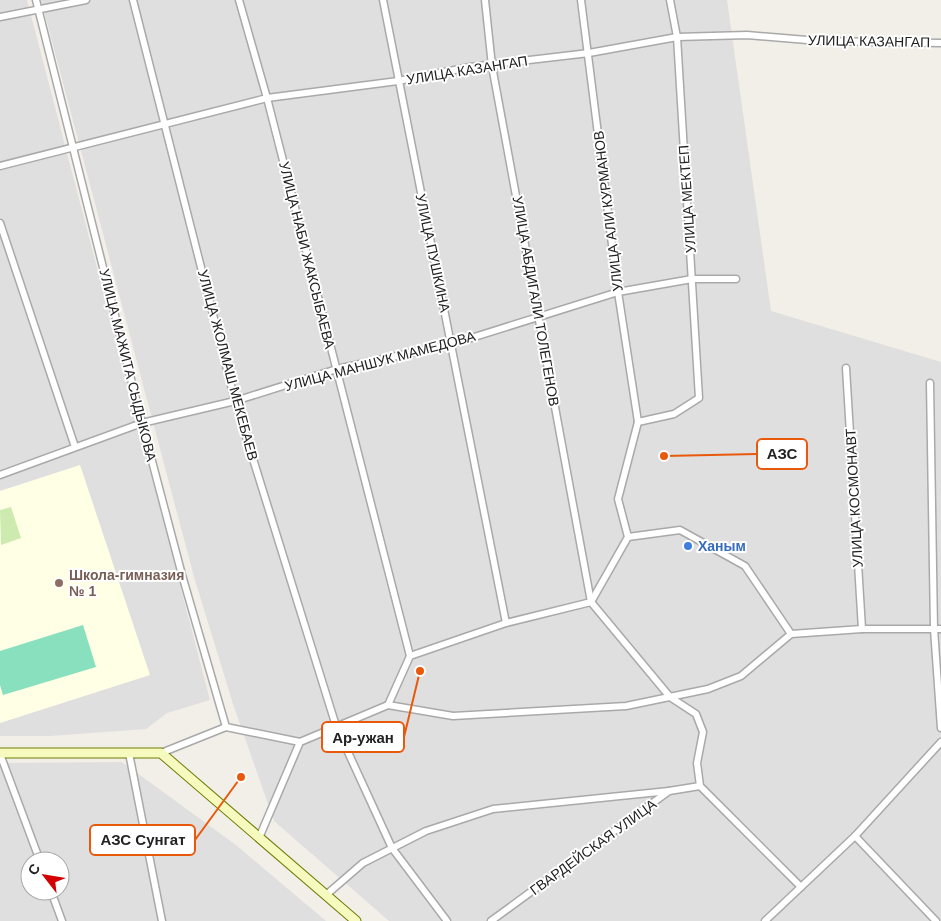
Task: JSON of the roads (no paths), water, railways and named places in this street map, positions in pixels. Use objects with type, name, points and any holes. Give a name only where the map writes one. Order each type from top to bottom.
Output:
[{"type":"main road","points":[[0,753],[161,753],[356,921]]},
{"type":"street","name":"УЛИЦА МАЖИТА СЫДЫКОВА","points":[[36,0],[142,423],[182,575],[226,728]]},
{"type":"street","points":[[0,17],[86,0]]},
{"type":"street","name":"УЛИЦА ЖОЛМАШ МЕКЕБАЕВ","points":[[133,0],[235,401],[336,726],[392,848],[447,921]]},
{"type":"street","name":"УЛИЦА НАБИ ЖАКСЫБАЕВА","points":[[239,0],[267,98],[410,656]]},
{"type":"street","name":"УЛИЦА ПУШКИНА","points":[[383,0],[506,623]]},
{"type":"street","name":"УЛИЦА АБДИГАЛИ ТОЛЕГЕНОВ","points":[[485,0],[492,66],[592,602]]},
{"type":"street","name":"УЛИЦА АЛИ КУРМАНОВ","points":[[581,0],[618,292],[638,422]]},
{"type":"street","name":"УЛИЦА МЕКТЕП","points":[[638,422],[674,414],[699,398],[677,36],[670,0]]},
{"type":"street","name":"УЛИЦА КАЗАНГАП","points":[[0,166],[267,98],[398,81],[470,68],[589,53],[677,36],[747,35],[819,41],[941,43]]},
{"type":"street","points":[[0,223],[75,447]]},
{"type":"street","name":"УЛИЦА МАНШУК МАМЕДОВА","points":[[0,475],[142,423],[235,401],[337,370],[452,344],[618,292],[692,279],[736,279]]},
{"type":"street","name":"УЛИЦА КОСМОНАВТ","points":[[846,368],[862,629]]},
{"type":"street","points":[[930,383],[941,728]]},
{"type":"street","points":[[388,705],[410,656],[506,623],[592,602],[628,537],[618,500],[638,422]]},
{"type":"street","points":[[628,537],[680,530],[745,566],[791,634]]},
{"type":"street","points":[[592,602],[670,697],[696,714],[703,732],[697,763],[700,786],[801,887]]},
{"type":"street","points":[[161,753],[226,728],[300,742],[388,705],[453,716],[626,706],[708,689],[741,676],[791,634],[862,629],[938,629]]},
{"type":"street","points":[[259,838],[300,742]]},
{"type":"street","points":[[765,921],[855,836],[941,742]]},
{"type":"street","points":[[0,753],[36,851]]},
{"type":"street","points":[[129,753],[162,921]]},
{"type":"street","name":"ГВАРДЕЙСКАЯ УЛИЦА","points":[[491,921],[669,791],[700,786]]},
{"type":"street","points":[[326,895],[363,863],[392,848],[426,831],[493,809],[669,791]]},
{"type":"street","points":[[855,836],[936,921]]},
{"type":"street","points":[[55,901],[62,921]]},
{"type":"place","name":"АЗС","points":[[664,456]]},
{"type":"place","name":"Ханым","points":[[688,546]]},
{"type":"place","name":"Школа-гимназия № 1","points":[[59,583]]},
{"type":"place","name":"Ар-ужан","points":[[420,671]]},
{"type":"place","name":"АЗС Сунгат","points":[[241,777]]}]
